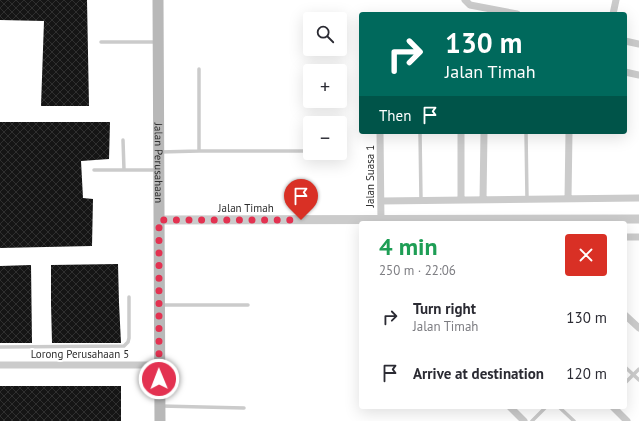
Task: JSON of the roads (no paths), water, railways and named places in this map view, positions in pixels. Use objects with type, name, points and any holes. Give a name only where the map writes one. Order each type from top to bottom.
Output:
[{"type":"main road","name":"Jalan Perusahaan","points":[[158,0],[160,421]]},
{"type":"street","points":[[465,0],[470,5],[507,12]]},
{"type":"street","points":[[613,12],[616,0]]},
{"type":"street","points":[[627,41],[639,44]]},
{"type":"street","points":[[627,72],[639,75]]},
{"type":"street","name":"Jalan Suasa 1","points":[[380,134],[381,221]]},
{"type":"street","points":[[461,134],[461,200]]},
{"type":"street","points":[[483,200],[484,134]]},
{"type":"street","points":[[568,199],[569,134]]},
{"type":"street","points":[[381,201],[639,198]]},
{"type":"street","name":"Jalan Timah","points":[[159,220],[601,221],[639,219]]},
{"type":"street","points":[[627,237],[639,237]]},
{"type":"street","points":[[627,317],[639,328]]},
{"type":"street","name":"Lorong Perusahaan 5","points":[[0,365],[159,365]]},
{"type":"street","points":[[512,409],[524,421]]},
{"type":"street","points":[[615,409],[627,421]]},
{"type":"lane","points":[[101,42],[158,42]]},
{"type":"lane","points":[[199,69],[199,151]]},
{"type":"lane","points":[[420,134],[421,200]]},
{"type":"lane","points":[[526,134],[527,199]]},
{"type":"lane","points":[[123,140],[124,170]]},
{"type":"lane","points":[[158,152],[303,152]]},
{"type":"lane","points":[[94,170],[158,170]]},
{"type":"lane","points":[[0,347],[124,346],[130,338],[129,297]]},
{"type":"lane","points":[[159,305],[248,304]]},
{"type":"lane","points":[[627,369],[639,380]]},
{"type":"lane","points":[[627,381],[639,369]]},
{"type":"lane","points":[[160,406],[244,408]]},
{"type":"lane","points":[[532,421],[544,409]]},
{"type":"lane","points":[[561,409],[574,421]]}]
